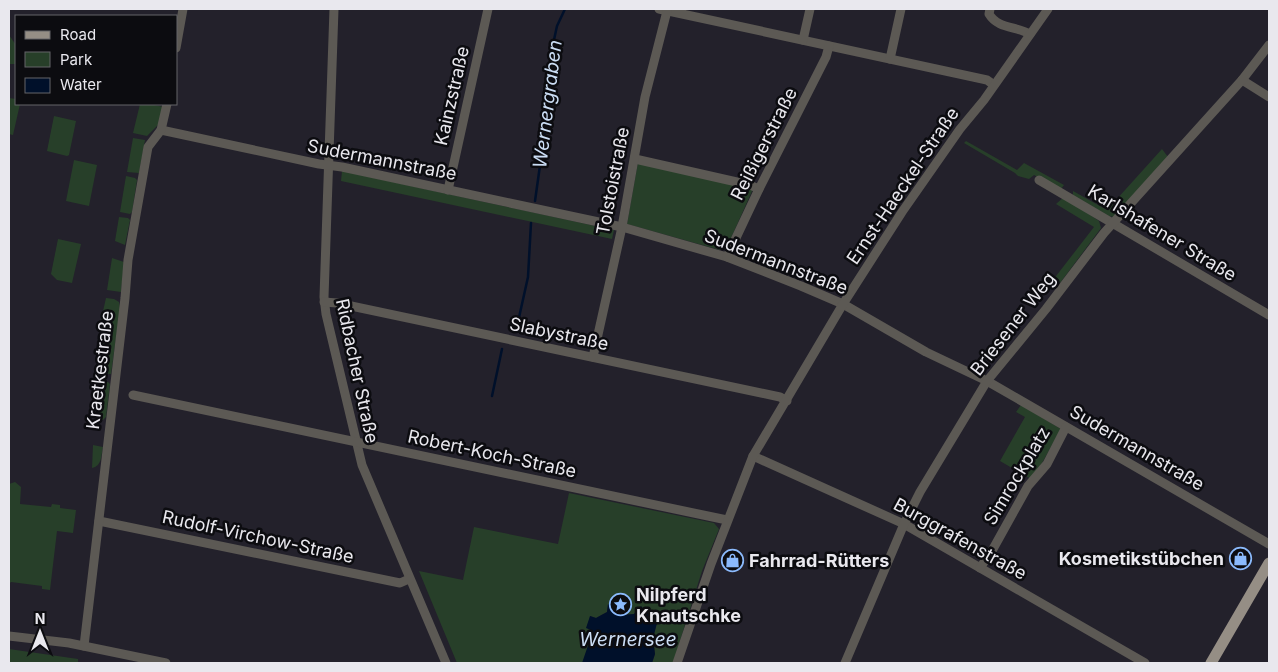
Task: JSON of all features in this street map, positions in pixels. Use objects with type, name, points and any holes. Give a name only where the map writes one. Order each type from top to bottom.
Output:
[{"type":"main road","points":[[1211,663],[1269,563]]},
{"type":"street","points":[[178,37],[183,9]]},
{"type":"street","name":"Ridbacher Straße","points":[[334,9],[324,302],[362,465],[446,663]]},
{"type":"street","name":"Kainzstraße","points":[[448,190],[488,9]]},
{"type":"street","points":[[803,40],[810,9]]},
{"type":"street","points":[[890,60],[901,9]]},
{"type":"street","points":[[990,9],[989,14],[996,23],[1023,30],[1030,34]]},
{"type":"street","name":"Ernst-Haeckel-Straße","points":[[677,663],[727,520],[753,456],[843,304],[902,212],[1048,9]]},
{"type":"street","points":[[663,10],[987,80],[994,85]]},
{"type":"street","name":"Tolstoistraße","points":[[592,357],[622,227],[645,97],[663,10]]},
{"type":"street","name":"Briesener Weg","points":[[845,663],[904,524],[924,484],[987,381],[1046,309],[1104,233],[1242,80],[1269,45]]},
{"type":"street","name":"Reißigerstraße","points":[[727,257],[826,57],[829,46]]},
{"type":"street","points":[[1242,80],[1269,97]]},
{"type":"street","name":"Kraetkestraße","points":[[84,646],[128,260],[148,146],[161,130],[167,105]]},
{"type":"street","name":"Sudermannstraße","points":[[161,130],[622,227],[727,257],[843,304],[926,352],[987,381],[1269,544]]},
{"type":"street","points":[[635,159],[750,185],[759,189]]},
{"type":"street","name":"Karlshafener Straße","points":[[1039,180],[1269,315]]},
{"type":"street","name":"Slabystraße","points":[[324,302],[337,302],[787,401]]},
{"type":"street","name":"Robert-Koch-Straße","points":[[133,394],[727,520]]},
{"type":"street","name":"Simrockplatz","points":[[980,568],[993,549],[1028,486],[1047,464],[1066,426]]},
{"type":"street","name":"Burggrafenstraße","points":[[753,456],[904,524],[1145,663]]},
{"type":"street","name":"Rudolf-Virchow-Straße","points":[[99,521],[397,583],[409,579]]},
{"type":"street","points":[[9,636],[84,646],[166,663]]},
{"type":"green space","points":[[9,35],[15,44],[15,64],[9,64]]},
{"type":"green space","points":[[9,98],[15,99],[15,105],[20,105],[13,135],[9,134]]},
{"type":"green space","points":[[140,105],[164,107],[159,124],[147,136],[133,133]]},
{"type":"green space","points":[[54,116],[76,121],[69,155],[67,156],[47,151]]},
{"type":"green space","points":[[133,138],[145,140],[139,173],[127,172]]},
{"type":"green space","points":[[966,141],[1017,170],[1024,163],[1064,185],[1061,189],[1034,175],[1029,179],[1018,176],[964,143]]},
{"type":"green space","points":[[1162,149],[1168,157],[1114,217],[1073,195],[1073,191],[1107,210]]},
{"type":"green space","points":[[74,160],[97,165],[89,206],[66,201]]},
{"type":"green space","points":[[638,162],[753,189],[727,247],[720,250],[627,224]]},
{"type":"green space","points":[[342,171],[614,230],[612,239],[341,181]]},
{"type":"green space","points":[[126,176],[137,180],[132,212],[130,214],[120,212]]},
{"type":"green space","points":[[1064,197],[1099,221],[1101,228],[1060,283],[1053,280],[1094,227],[1056,204]]},
{"type":"green space","points":[[119,217],[130,220],[125,245],[115,241]]},
{"type":"green space","points":[[58,239],[81,244],[72,283],[57,280],[51,274]]},
{"type":"green space","points":[[112,258],[124,262],[121,292],[107,290]]},
{"type":"green space","points":[[106,298],[119,302],[120,309],[111,374],[97,373],[101,320]]},
{"type":"green space","points":[[97,382],[108,382],[110,384],[106,417],[103,420],[95,420]]},
{"type":"green space","points":[[1021,405],[1061,429],[1031,479],[1000,461],[1025,417],[1016,412]]},
{"type":"green space","points":[[93,445],[103,447],[98,465],[92,468]]},
{"type":"green space","points":[[15,482],[21,487],[20,504],[51,507],[52,504],[60,505],[60,508],[76,510],[73,533],[57,531],[50,590],[42,589],[42,586],[11,582],[9,584],[9,484]]},
{"type":"green space","points":[[569,493],[714,523],[719,529],[702,571],[673,663],[652,663],[655,654],[653,638],[657,623],[641,607],[634,614],[622,615],[608,605],[607,612],[596,618],[590,616],[593,631],[583,663],[457,663],[419,571],[463,580],[474,527],[558,544]]},
{"type":"green space","points":[[9,649],[78,659],[78,663],[9,663]]},
{"type":"water","name":"Wernersee","points":[[608,604],[617,607],[622,615],[634,614],[641,606],[657,623],[653,638],[655,654],[652,663],[582,663],[593,631],[586,628],[590,616],[596,618],[607,612]]},
{"type":"waterway","name":"Wernergraben","points":[[535,201],[553,73],[552,49],[557,26],[565,9]]},
{"type":"waterway","name":"Wernergraben","points":[[516,331],[528,277],[531,223]]},
{"type":"waterway","name":"Wernergraben","points":[[492,396],[502,349]]},
{"type":"place","name":"Kosmetikstübchen","points":[[1240,559]]},
{"type":"place","name":"Fahrrad-Rütters","points":[[733,561]]},
{"type":"place","name":"Nilpferd Knautschke","points":[[620,605]]}]
